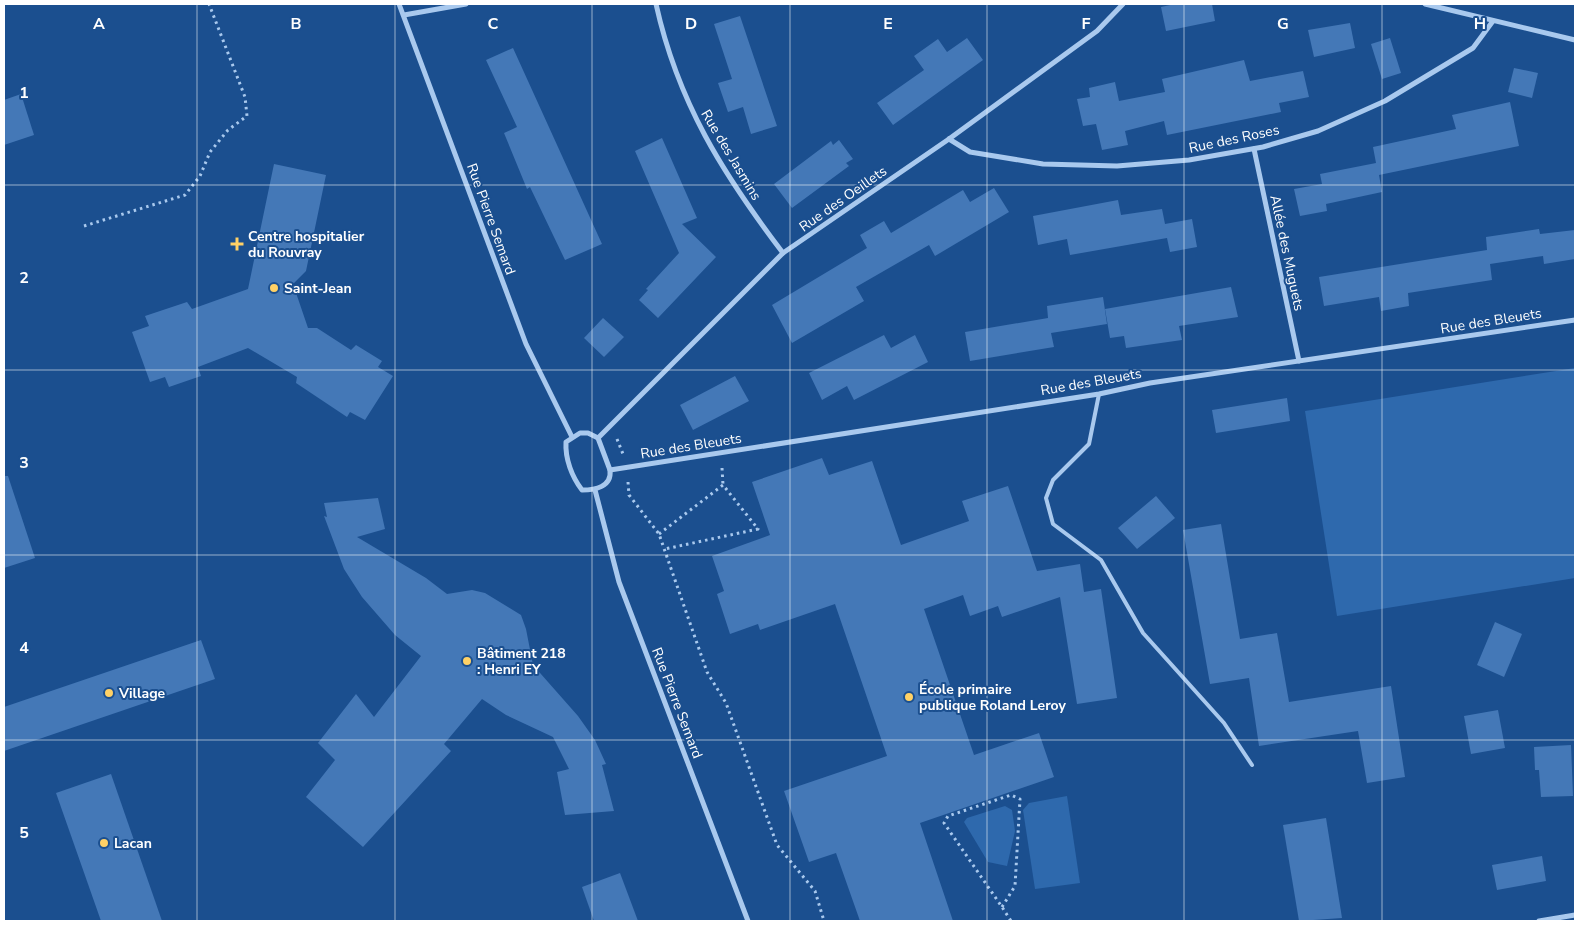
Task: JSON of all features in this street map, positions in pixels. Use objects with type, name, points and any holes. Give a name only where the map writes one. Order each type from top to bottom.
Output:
[{"type":"street","name":"Rue Pierre Semard","points":[[399,4],[526,344],[572,437]]},
{"type":"street","points":[[404,15],[466,4]]},
{"type":"street","name":"Rue des Jasmins","points":[[656,4],[677,75],[701,131],[741,198],[783,253]]},
{"type":"street","name":"Rue des Oeillets","points":[[598,438],[783,253],[949,140],[1097,31],[1123,4]]},
{"type":"street","points":[[1425,4],[1575,40]]},
{"type":"street","name":"Rue des Roses","points":[[949,140],[970,152],[1043,164],[1126,166],[1189,160],[1254,149],[1318,131],[1385,101],[1474,48],[1493,21]]},
{"type":"street","name":"Allée des Muguets","points":[[1254,149],[1299,361]]},
{"type":"street","name":"Rue des Bleuets","points":[[610,470],[1099,394],[1160,382],[1575,320]]},
{"type":"street","points":[[580,433],[588,433],[598,438],[611,475],[605,485],[594,490],[582,490],[576,482],[565,453],[566,442],[580,433]]},
{"type":"street","name":"Rue Pierre Semard","points":[[594,490],[619,582],[748,921]]},
{"type":"street","points":[[1539,921],[1575,915]]},
{"type":"lane","points":[[1099,394],[1089,444],[1053,480],[1046,498],[1053,524],[1101,560],[1143,634],[1224,723],[1252,765]]},
{"type":"path","points":[[84,226],[185,195],[200,176],[210,152],[228,130],[247,116],[245,97],[209,4]]},
{"type":"path","points":[[609,425],[620,445],[627,467],[630,495],[660,534],[707,672],[726,703],[777,845],[815,891],[824,921]]},
{"type":"path","points":[[660,534],[723,485],[758,529],[665,549]]},
{"type":"path","points":[[1002,907],[1015,886],[1020,799],[1011,795],[948,816],[944,823],[1011,921]]},
{"type":"shaded area","points":[[1575,368],[1575,578],[1337,616],[1305,411]]},
{"type":"shaded area","points":[[1067,796],[1080,883],[1035,889],[1023,810],[1029,803]]},
{"type":"shaded area","points":[[1005,806],[1012,810],[1015,831],[1007,866],[988,862],[964,822],[967,818]]},
{"type":"building","points":[[1175,4],[1212,4],[1215,21],[1166,31],[1161,7]]},
{"type":"building","points":[[740,16],[777,126],[751,134],[743,107],[728,112],[718,83],[732,79],[714,24]]},
{"type":"building","points":[[1350,23],[1355,48],[1314,57],[1308,30]]},
{"type":"building","points":[[967,38],[983,60],[893,125],[877,103],[924,70],[914,56],[938,39],[947,52]]},
{"type":"building","points":[[1390,38],[1401,73],[1382,79],[1371,44]]},
{"type":"building","points":[[513,48],[602,244],[565,260],[530,187],[527,189],[504,133],[517,127],[486,60]]},
{"type":"building","points":[[1244,60],[1250,81],[1303,71],[1309,97],[1279,103],[1281,112],[1167,135],[1164,121],[1125,131],[1128,145],[1102,150],[1096,124],[1083,126],[1077,99],[1090,97],[1089,88],[1115,82],[1119,101],[1165,92],[1162,79]]},
{"type":"building","points":[[1514,68],[1538,73],[1532,98],[1508,92]]},
{"type":"building","points":[[21,94],[34,135],[4,145],[4,100]]},
{"type":"building","points":[[1510,102],[1519,146],[1379,175],[1382,192],[1326,204],[1327,211],[1300,216],[1294,189],[1322,184],[1320,174],[1376,163],[1373,147],[1456,129],[1452,115]]},
{"type":"building","points":[[662,138],[697,218],[682,224],[716,257],[658,318],[639,300],[648,290],[646,289],[679,253],[635,151]]},
{"type":"building","points":[[839,140],[853,159],[846,163],[849,166],[792,208],[774,184],[831,141],[833,145]]},
{"type":"building","name":"Saint-Jean","points":[[274,164],[326,175],[306,271],[293,284],[308,328],[317,328],[351,350],[356,345],[382,361],[378,367],[393,376],[365,420],[350,412],[347,417],[296,383],[297,377],[248,348],[198,367],[201,376],[169,387],[165,377],[150,382],[132,332],[149,326],[145,316],[187,302],[192,309],[248,289]]},
{"type":"building","points":[[994,188],[1009,212],[935,256],[929,245],[856,287],[864,301],[792,343],[772,305],[867,248],[860,235],[884,221],[891,233],[963,190],[970,202]]},
{"type":"building","points":[[1118,200],[1121,215],[1162,209],[1165,224],[1192,219],[1197,247],[1170,252],[1167,238],[1070,255],[1067,239],[1038,245],[1033,216]]},
{"type":"building","points":[[1539,229],[1540,234],[1575,230],[1575,259],[1544,264],[1543,256],[1490,264],[1492,280],[1408,293],[1409,306],[1381,311],[1379,297],[1324,306],[1319,277],[1487,250],[1486,237]]},
{"type":"building","points":[[1231,287],[1238,317],[1179,326],[1182,340],[1126,348],[1124,336],[1110,338],[1105,309]]},
{"type":"building","points":[[1103,297],[1107,324],[1051,333],[1054,347],[970,361],[965,332],[1048,318],[1047,306]]},
{"type":"building","points":[[603,318],[624,337],[604,357],[584,338]]},
{"type":"building","points":[[884,335],[891,348],[915,335],[928,362],[854,400],[847,386],[822,400],[809,373]]},
{"type":"building","points":[[735,376],[749,401],[693,430],[680,405]]},
{"type":"building","points":[[1287,398],[1290,421],[1216,433],[1212,410]]},
{"type":"building","points":[[822,458],[829,475],[872,461],[901,545],[969,521],[962,501],[1008,486],[1037,571],[1080,564],[1084,592],[1101,589],[1117,698],[1077,704],[1060,597],[1002,617],[998,606],[970,616],[963,595],[924,609],[974,755],[1039,733],[1054,777],[920,823],[953,921],[860,921],[836,853],[809,862],[784,791],[887,756],[835,604],[760,630],[758,624],[730,634],[717,594],[724,591],[712,556],[770,535],[752,482]]},
{"type":"building","points":[[4,476],[8,476],[35,558],[4,568]]},
{"type":"building","points":[[1156,496],[1175,518],[1137,549],[1118,528]]},
{"type":"building","name":"Bâtiment 218 : Henri EY","points":[[378,498],[385,529],[357,537],[426,578],[447,594],[472,590],[485,593],[521,615],[526,629],[533,665],[578,716],[595,740],[606,764],[602,765],[614,811],[565,815],[557,772],[569,769],[553,737],[506,715],[482,699],[444,744],[451,751],[363,847],[306,797],[335,760],[318,743],[356,694],[374,717],[421,656],[395,635],[362,597],[344,569],[324,516],[327,517],[324,503]]},
{"type":"building","points":[[1221,524],[1240,639],[1277,633],[1289,702],[1391,686],[1405,777],[1367,783],[1358,731],[1259,746],[1249,678],[1210,684],[1183,530]]},
{"type":"building","points":[[1495,622],[1522,634],[1504,677],[1477,665]]},
{"type":"building","name":"Village","points":[[201,640],[215,679],[4,751],[4,707]]},
{"type":"building","points":[[1498,710],[1505,748],[1471,754],[1464,716]]},
{"type":"building","points":[[1571,745],[1573,796],[1541,797],[1539,770],[1535,770],[1534,747]]},
{"type":"building","name":"Lacan","points":[[111,774],[162,921],[101,921],[56,793]]},
{"type":"building","points":[[1326,818],[1342,918],[1299,921],[1283,825]]},
{"type":"building","points":[[1542,856],[1546,881],[1497,890],[1492,865]]},
{"type":"building","points":[[620,873],[638,921],[594,921],[582,887]]},
{"type":"place","name":"Centre hospitalier du Rouvray","points":[[237,244]]},
{"type":"place","name":"Saint-Jean","points":[[274,288]]},
{"type":"place","name":"Bâtiment 218 : Henri EY","points":[[467,661]]},
{"type":"place","name":"Village","points":[[109,693]]},
{"type":"place","name":"École primaire publique Roland Leroy","points":[[909,697]]},
{"type":"place","name":"Lacan","points":[[104,843]]}]
